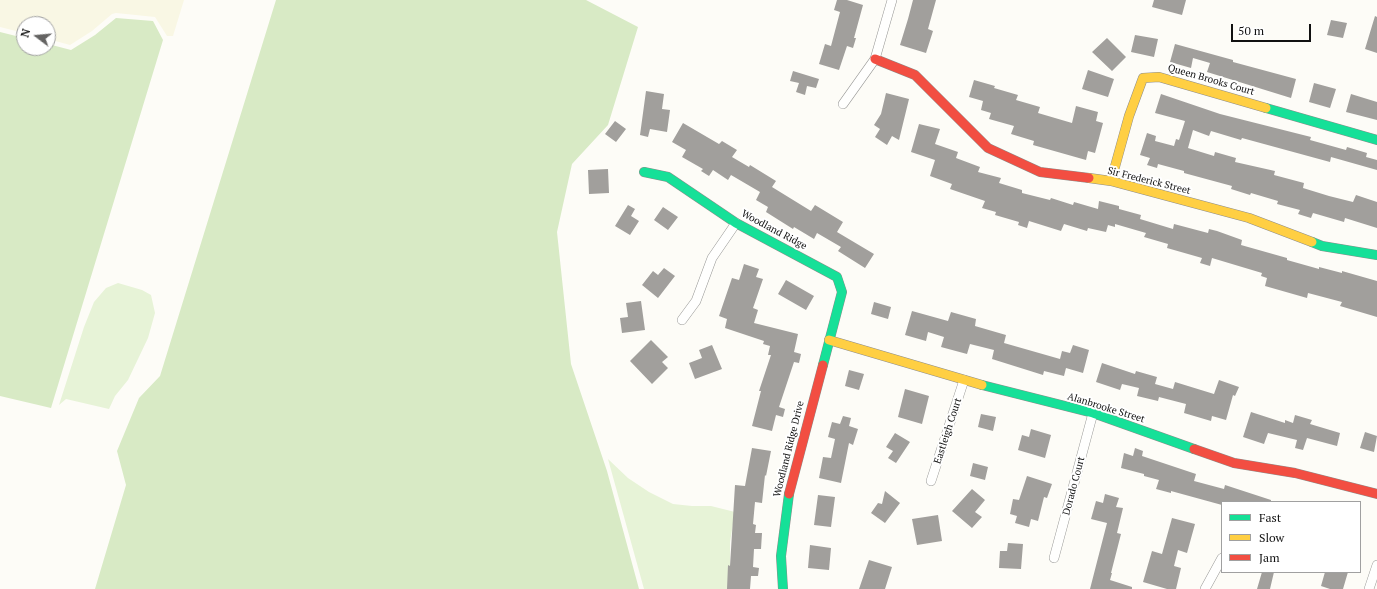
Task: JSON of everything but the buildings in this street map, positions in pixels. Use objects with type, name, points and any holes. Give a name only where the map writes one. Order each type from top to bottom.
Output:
[{"type":"street","points":[[843,104],[875,59],[892,0]]},
{"type":"street","name":"Sir Frederick Street","points":[[875,59],[915,75],[988,148],[1040,172],[1111,181],[1249,218],[1322,246],[1377,255]]},
{"type":"street","name":"Queen Brooks Court","points":[[1111,181],[1136,93],[1143,78],[1159,77],[1377,140]]},
{"type":"street","name":"Woodland Ridge","points":[[644,172],[668,177],[736,223],[837,276],[842,292],[828,340]]},
{"type":"street","points":[[682,320],[696,301],[712,258],[736,223]]},
{"type":"street","name":"Alanbrooke Street","points":[[828,340],[964,380],[1093,413],[1234,463],[1294,473],[1377,494]]},
{"type":"street","name":"Woodland Ridge Drive","points":[[783,589],[781,556],[789,491],[828,340]]},
{"type":"street","name":"Eastleigh Court","points":[[931,481],[964,380]]},
{"type":"street","name":"Dorado Court","points":[[1054,558],[1093,413]]},
{"type":"street","points":[[1205,589],[1221,560]]},
{"type":"street","points":[[1369,589],[1377,564]]},
{"type":"shaded area","points":[[0,0],[184,0],[173,36],[167,36],[155,17],[116,13],[112,14],[92,31],[70,45],[56,41],[56,16],[16,16],[16,31],[0,27]]},
{"type":"green space","points":[[276,0],[586,0],[638,27],[608,125],[572,164],[557,232],[571,364],[607,471],[639,589],[95,589],[126,485],[117,451],[139,398],[160,376]]},
{"type":"green space","points":[[116,18],[153,21],[163,40],[51,408],[0,396],[0,32],[16,36],[16,56],[56,56],[56,46],[71,50],[95,35]]},
{"type":"green space","points":[[118,283],[142,290],[151,295],[155,313],[148,338],[128,380],[115,396],[109,409],[66,399],[59,405],[84,327],[94,302],[106,288]]},
{"type":"green space","points":[[608,459],[628,478],[649,492],[673,504],[711,506],[735,512],[730,542],[730,589],[644,589]]},
{"type":"traffic: fast","points":[[1266,108],[1377,140]]},
{"type":"traffic: fast","points":[[644,172],[668,177],[736,223],[837,277],[842,292],[823,365]]},
{"type":"traffic: fast","points":[[1312,242],[1322,246],[1377,255]]},
{"type":"traffic: fast","points":[[982,385],[1093,413],[1194,449]]},
{"type":"traffic: fast","points":[[783,589],[781,556],[789,494]]},
{"type":"traffic: slow","points":[[1111,181],[1129,116],[1143,78],[1159,77],[1266,108]]},
{"type":"traffic: slow","points":[[1089,178],[1111,181],[1249,218],[1312,242]]},
{"type":"traffic: slow","points":[[829,340],[982,385]]},
{"type":"traffic: jam","points":[[875,59],[915,75],[988,148],[1040,172],[1089,178]]},
{"type":"traffic: jam","points":[[789,494],[823,365]]},
{"type":"traffic: jam","points":[[1194,449],[1234,463],[1295,473],[1377,494]]}]
